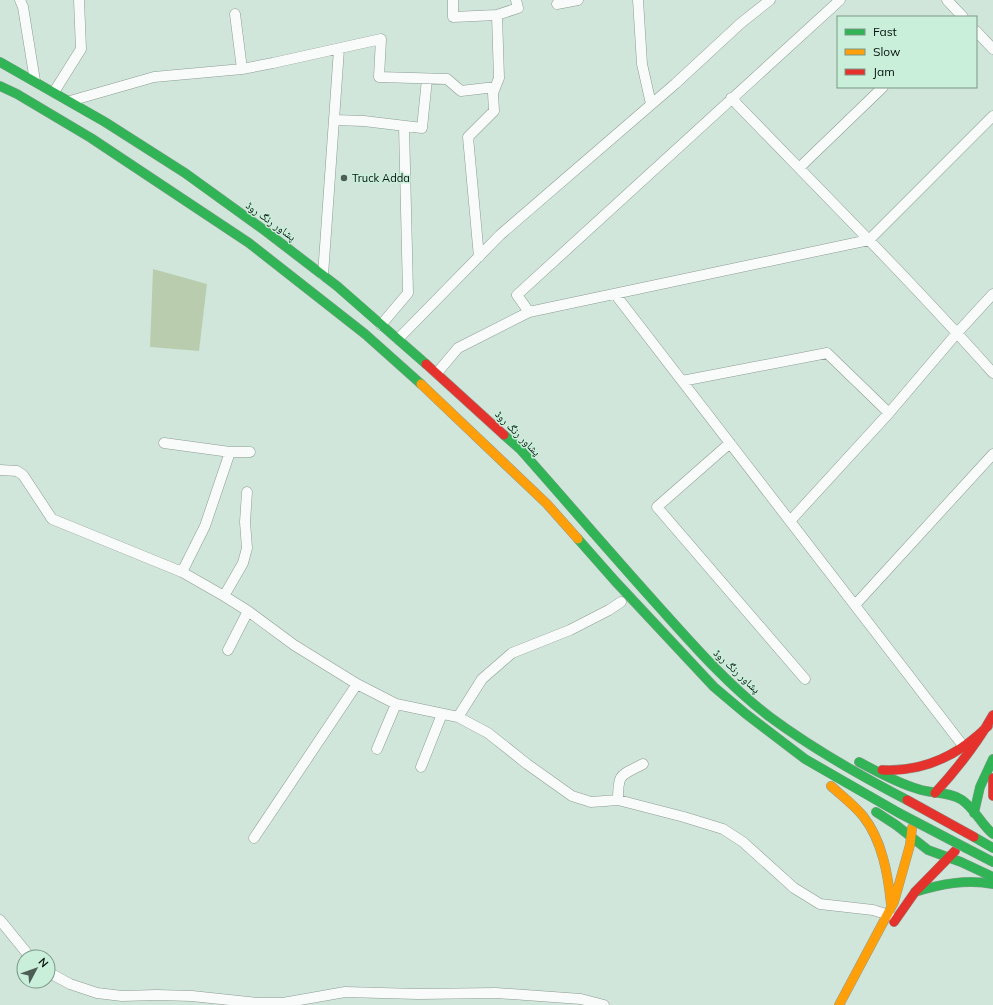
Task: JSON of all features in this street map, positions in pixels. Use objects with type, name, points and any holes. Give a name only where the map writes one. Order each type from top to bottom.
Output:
[{"type":"main road","name":"پشاور رنگ روڈ","points":[[0,62],[70,101],[185,173],[323,275],[437,373],[520,449],[697,649],[732,684],[769,716],[856,774],[907,800],[993,848]]},
{"type":"main road","points":[[0,86],[17,94],[91,138],[174,192],[249,243],[365,334],[440,401],[541,498],[685,657],[714,687],[746,714],[805,759],[899,813],[993,862]]},
{"type":"main road","points":[[624,568],[645,579],[659,593]]},
{"type":"main road","points":[[615,581],[619,599],[623,605]]},
{"type":"main road","points":[[839,1005],[891,909],[910,845],[912,828],[918,813],[952,775],[976,744],[988,726],[993,715]]},
{"type":"main road","points":[[875,770],[904,770],[927,765],[964,747],[988,726]]},
{"type":"main road","points":[[854,759],[918,789],[958,797],[967,804],[987,830],[993,834]]},
{"type":"main road","points":[[889,932],[902,909],[915,892],[949,858],[966,836],[971,827],[980,787],[993,759]]},
{"type":"main road","points":[[993,778],[993,796]]},
{"type":"main road","points":[[822,781],[896,825],[928,850],[993,877]]},
{"type":"main road","points":[[831,786],[863,815],[872,828],[878,842],[888,881],[891,909]]},
{"type":"main road","points":[[915,892],[956,883],[971,882],[993,884]]},
{"type":"main road","points":[[849,1005],[856,992]]},
{"type":"street","points":[[20,0],[23,7],[34,81]]},
{"type":"street","points":[[54,92],[81,49],[79,0]]},
{"type":"street","points":[[453,0],[453,17],[497,15],[518,8],[516,0]]},
{"type":"street","points":[[557,4],[578,0]]},
{"type":"street","points":[[638,0],[642,64],[651,104]]},
{"type":"street","points":[[398,339],[500,235],[651,104],[741,23],[770,0]]},
{"type":"street","points":[[529,312],[517,295],[840,0]]},
{"type":"street","points":[[947,0],[960,16]]},
{"type":"street","points":[[234,14],[242,69]]},
{"type":"street","points":[[479,257],[468,137],[494,111],[493,93],[499,78],[497,15]]},
{"type":"street","points":[[977,32],[993,49]]},
{"type":"street","points":[[70,101],[154,77],[242,69],[381,39],[379,77],[447,79],[461,91],[495,87]]},
{"type":"street","points":[[323,275],[339,48]]},
{"type":"street","points":[[334,120],[364,121],[422,128],[427,79]]},
{"type":"street","points":[[799,168],[882,88]]},
{"type":"street","points":[[731,98],[869,240],[993,373]]},
{"type":"street","points":[[437,373],[458,348],[529,312],[869,240],[993,116]]},
{"type":"street","points":[[381,325],[408,293],[404,126]]},
{"type":"street","points":[[615,294],[964,747]]},
{"type":"street","points":[[790,521],[889,413],[957,333],[993,294]]},
{"type":"street","points":[[682,381],[827,352],[889,413]]},
{"type":"street","points":[[164,443],[230,452],[250,452]]},
{"type":"street","points":[[730,443],[657,507],[805,679]]},
{"type":"street","points":[[182,572],[205,526],[230,452]]},
{"type":"street","points":[[855,605],[993,454]]},
{"type":"street","points":[[0,470],[17,470],[23,476],[52,519],[182,572],[248,611],[294,645],[357,684],[396,704],[458,717],[488,733],[527,764],[572,796],[591,802],[618,800],[723,829],[743,842],[794,888],[820,904],[873,910],[891,909]]},
{"type":"street","points":[[224,596],[244,563],[247,548],[245,522],[247,492]]},
{"type":"street","points":[[458,717],[482,679],[512,653],[570,630],[609,610],[623,605]]},
{"type":"street","points":[[228,650],[248,611]]},
{"type":"street","points":[[254,838],[357,684]]},
{"type":"street","points":[[377,749],[396,704]]},
{"type":"street","points":[[421,767],[442,714]]},
{"type":"street","points":[[618,800],[618,786],[624,773],[643,764]]},
{"type":"street","points":[[0,920],[24,949]]},
{"type":"street","points":[[56,976],[70,984],[97,993],[122,996],[192,996],[254,1004],[283,1003],[345,992],[418,994],[496,993],[567,997],[604,1005]]},
{"type":"green space","points":[[153,269],[207,284],[199,351],[150,347]]},
{"type":"traffic: fast","points":[[0,62],[105,122],[185,173],[264,230],[337,286],[426,364]]},
{"type":"traffic: fast","points":[[0,86],[17,94],[91,138],[249,243],[365,334],[421,384]]},
{"type":"traffic: fast","points":[[504,435],[520,449],[686,637],[740,692],[770,717],[820,751],[907,800]]},
{"type":"traffic: fast","points":[[578,539],[714,687],[746,714],[805,759],[899,813]]},
{"type":"traffic: fast","points":[[974,813],[980,787],[993,759]]},
{"type":"traffic: fast","points":[[859,762],[910,787],[923,791],[957,797],[971,808],[993,834]]},
{"type":"traffic: fast","points":[[876,812],[896,825],[928,850],[961,862],[993,877]]},
{"type":"traffic: fast","points":[[899,813],[966,848]]},
{"type":"traffic: fast","points":[[974,837],[993,848]]},
{"type":"traffic: fast","points":[[966,848],[993,862]]},
{"type":"traffic: fast","points":[[915,892],[963,882],[993,884]]},
{"type":"traffic: slow","points":[[421,384],[547,504],[578,539]]},
{"type":"traffic: slow","points":[[831,786],[852,804],[870,825],[879,846],[886,869],[891,904]]},
{"type":"traffic: slow","points":[[839,1005],[894,902],[910,845],[912,828]]},
{"type":"traffic: jam","points":[[426,364],[504,435]]},
{"type":"traffic: jam","points":[[935,793],[966,756],[993,715]]},
{"type":"traffic: jam","points":[[882,770],[912,768],[940,760],[965,745],[988,726]]},
{"type":"traffic: jam","points":[[993,778],[993,796]]},
{"type":"traffic: jam","points":[[907,800],[974,837]]},
{"type":"traffic: jam","points":[[894,922],[915,892],[955,851]]},
{"type":"place","name":"Truck Adda","points":[[344,178]]}]
